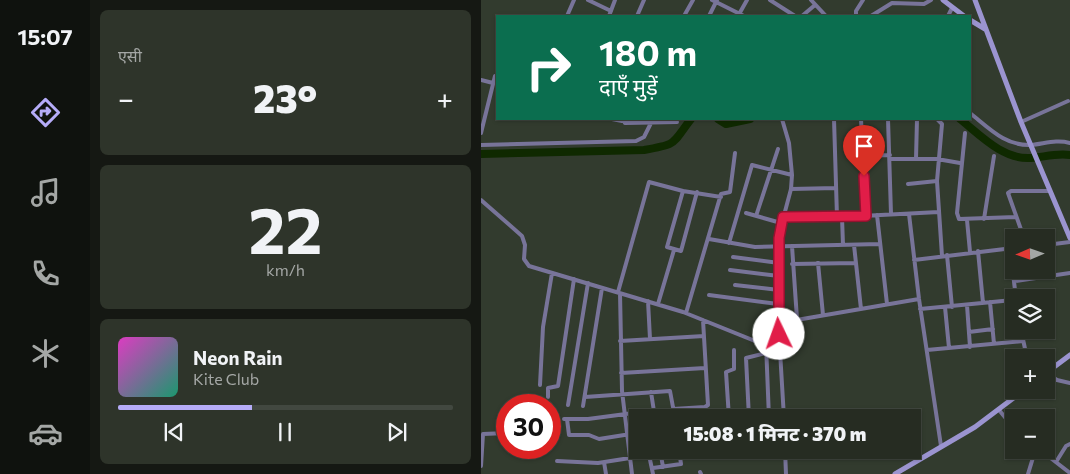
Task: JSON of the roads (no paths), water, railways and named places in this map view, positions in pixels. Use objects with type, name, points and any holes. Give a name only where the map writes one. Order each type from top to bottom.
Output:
[{"type":"main road","points":[[943,0],[962,15]]},
{"type":"main road","points":[[975,0],[1021,122],[1070,240]]},
{"type":"main road","points":[[971,21],[985,29]]},
{"type":"main road","points":[[1055,366],[1070,355]]},
{"type":"main road","points":[[895,474],[999,410],[1013,399]]},
{"type":"street","points":[[567,15],[574,0]]},
{"type":"street","points":[[588,0],[611,11]]},
{"type":"street","points":[[609,15],[615,0]]},
{"type":"street","points":[[637,15],[644,0]]},
{"type":"street","points":[[685,15],[693,0]]},
{"type":"street","points":[[709,15],[715,1],[740,15],[747,0]]},
{"type":"street","points":[[770,0],[793,15]]},
{"type":"street","points":[[811,0],[825,15]]},
{"type":"street","points":[[856,15],[863,0]]},
{"type":"street","points":[[872,15],[888,4],[903,1],[924,4],[931,0]]},
{"type":"street","points":[[803,15],[815,5]]},
{"type":"street","points":[[948,15],[952,8]]},
{"type":"street","points":[[481,133],[495,76]]},
{"type":"street","points":[[481,80],[493,83]]},
{"type":"street","points":[[1021,122],[1067,102]]},
{"type":"street","points":[[481,110],[486,111]]},
{"type":"street","points":[[971,114],[1008,142],[1032,147],[1057,141],[1070,143]]},
{"type":"street","points":[[622,120],[677,122]]},
{"type":"street","points":[[481,145],[636,141],[644,137],[652,120]]},
{"type":"street","points":[[782,120],[789,143],[792,175],[791,190],[781,223],[779,246],[778,304],[783,409]]},
{"type":"street","points":[[834,120],[836,188],[843,245]]},
{"type":"street","points":[[861,120],[866,216]]},
{"type":"street","points":[[888,120],[891,214]]},
{"type":"street","points":[[916,159],[917,120]]},
{"type":"street","points":[[938,120],[942,124],[937,160],[939,212],[952,306]]},
{"type":"street","points":[[965,133],[960,162],[957,213],[959,219],[1016,217]]},
{"type":"street","points":[[756,216],[778,149]]},
{"type":"street","points":[[686,313],[722,193],[730,192],[735,153]]},
{"type":"street","points":[[863,156],[960,162]]},
{"type":"street","points":[[984,219],[994,156]]},
{"type":"street","points":[[729,243],[751,167],[754,165],[792,175]]},
{"type":"street","points":[[908,184],[937,181]]},
{"type":"street","points":[[629,450],[621,373],[619,293],[649,182],[683,191],[721,197]]},
{"type":"street","points":[[791,190],[836,188]]},
{"type":"street","points":[[683,191],[667,248],[681,251],[697,192]]},
{"type":"street","points":[[1021,229],[1008,195],[1009,192],[1050,191]]},
{"type":"street","points":[[481,200],[522,236],[525,244],[524,258],[527,264],[686,313],[780,351]]},
{"type":"street","points":[[783,217],[840,217],[939,212]]},
{"type":"street","points":[[746,213],[781,223]]},
{"type":"street","points":[[909,214],[920,309],[941,446]]},
{"type":"street","points":[[877,215],[887,304]]},
{"type":"street","points":[[967,220],[970,252]]},
{"type":"street","points":[[709,238],[755,247],[880,244]]},
{"type":"street","points":[[1055,243],[1070,240]]},
{"type":"street","points":[[854,245],[861,309]]},
{"type":"street","points":[[792,246],[797,319]]},
{"type":"street","points":[[914,260],[1005,249]]},
{"type":"street","points":[[658,304],[674,250]]},
{"type":"street","points":[[978,251],[983,303]]},
{"type":"street","points":[[733,257],[779,263]]},
{"type":"street","points":[[818,263],[823,315]]},
{"type":"street","points":[[792,264],[856,264]]},
{"type":"street","points":[[730,270],[779,276]]},
{"type":"street","points":[[540,385],[542,333],[552,273]]},
{"type":"street","points":[[1015,289],[1015,281],[1070,274]]},
{"type":"street","points":[[548,394],[548,388],[558,386],[574,279]]},
{"type":"street","points":[[568,405],[588,283]]},
{"type":"street","points":[[735,285],[779,290]]},
{"type":"street","points":[[583,406],[602,288]]},
{"type":"street","points":[[709,294],[778,304]]},
{"type":"street","points":[[779,323],[919,299]]},
{"type":"street","points":[[920,309],[1005,300]]},
{"type":"street","points":[[648,301],[650,339]]},
{"type":"street","points":[[990,302],[994,344]]},
{"type":"street","points":[[967,305],[970,347]]},
{"type":"street","points":[[945,307],[949,348]]},
{"type":"street","points":[[585,397],[671,392],[673,409],[707,407],[703,320]]},
{"type":"street","points":[[969,332],[993,329]]},
{"type":"street","points":[[620,341],[703,336]]},
{"type":"street","points":[[927,350],[1023,341],[1025,349]]},
{"type":"street","points":[[765,344],[769,409]]},
{"type":"street","points":[[729,409],[727,372],[734,369],[734,350]]},
{"type":"street","points":[[749,409],[746,358],[766,353]]},
{"type":"street","points":[[621,373],[705,368]]},
{"type":"street","points":[[1055,379],[1070,383]]},
{"type":"street","points":[[651,392],[654,409]]},
{"type":"street","points":[[999,410],[1005,417]]},
{"type":"street","points":[[627,435],[599,439],[589,435],[569,435],[566,419],[629,414]]},
{"type":"street","points":[[481,466],[483,433],[496,433]]},
{"type":"street","points":[[1056,462],[1066,446],[1070,444]]},
{"type":"street","points":[[557,461],[604,462],[629,458]]},
{"type":"street","points":[[630,459],[632,474]]},
{"type":"street","points":[[651,459],[653,474]]},
{"type":"street","points":[[662,459],[663,466]]},
{"type":"street","points":[[653,468],[681,464],[680,459]]},
{"type":"street","points":[[785,459],[786,474]]},
{"type":"street","points":[[1028,474],[1032,459]]},
{"type":"street","points":[[1052,459],[1070,473]]},
{"type":"street","points":[[604,462],[606,474]]},
{"type":"waterway","points":[[481,154],[644,150],[673,142],[690,120]]},
{"type":"waterway","points":[[720,120],[726,124],[745,120]]},
{"type":"waterway","points":[[961,120],[984,139],[1011,155],[1021,158],[1070,155]]}]
